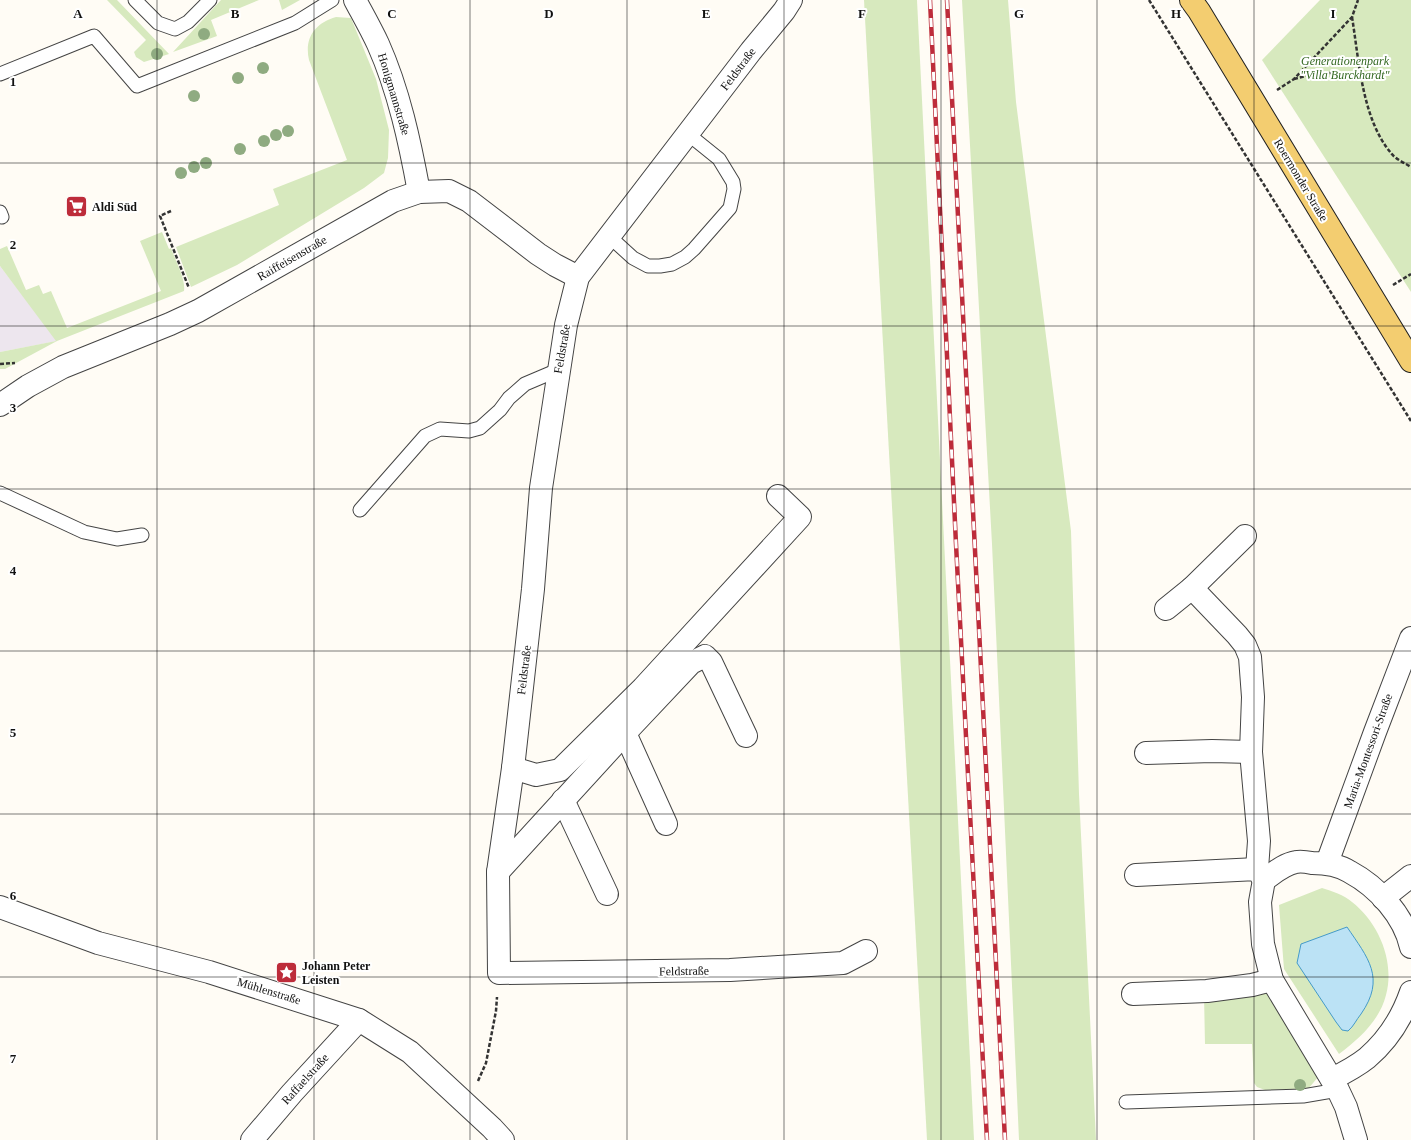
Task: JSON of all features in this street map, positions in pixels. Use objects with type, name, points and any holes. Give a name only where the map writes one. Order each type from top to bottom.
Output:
[{"type":"main road","name":"Roermonder Straße","points":[[1191,0],[1411,361]]},
{"type":"street","name":"Honigmannstraße","points":[[355,0],[378,44],[394,88],[411,150],[419,192]]},
{"type":"street","name":"Feldstraße","points":[[791,0],[578,277],[566,325],[558,370],[541,488],[533,589],[513,768],[498,872],[499,973],[730,970],[843,962],[866,952]]},
{"type":"street","name":"Raiffeisenstraße","points":[[0,405],[28,386],[63,367],[170,324],[198,311],[393,201],[419,192],[449,191],[469,201],[538,254],[578,277]]},
{"type":"street","points":[[513,768],[536,775],[560,770],[643,688],[800,517],[778,496]]},
{"type":"street","points":[[1166,609],[1192,588],[1245,536]]},
{"type":"street","points":[[1192,588],[1237,635],[1245,645],[1250,657],[1253,697],[1251,752],[1259,841],[1261,875],[1260,902],[1263,944],[1272,980],[1335,1085],[1346,1107],[1356,1140]]},
{"type":"street","name":"Maria-Montessori-Straße","points":[[1327,863],[1411,638]]},
{"type":"street","points":[[498,872],[691,663],[705,656],[711,662],[746,736]]},
{"type":"street","points":[[625,733],[666,824]]},
{"type":"street","points":[[1146,753],[1212,751],[1251,752]]},
{"type":"street","points":[[563,800],[607,894]]},
{"type":"street","points":[[1136,875],[1261,875],[1296,862],[1327,863],[1350,871],[1368,884],[1383,898],[1400,919],[1409,938],[1411,947]]},
{"type":"street","points":[[1383,898],[1411,876]]},
{"type":"street","name":"Mühlenstraße","points":[[0,907],[98,943],[209,972],[359,1020],[410,1052],[503,1140]]},
{"type":"street","points":[[1133,994],[1207,992],[1252,985],[1272,980]]},
{"type":"street","points":[[1335,1085],[1366,1058],[1390,1034],[1404,1011],[1411,992]]},
{"type":"street","name":"Raffaelstraße","points":[[252,1140],[292,1093],[359,1020]]},
{"type":"lane","points":[[134,0],[158,24],[175,29],[188,22],[210,0]]},
{"type":"lane","points":[[0,74],[94,36],[137,86],[295,22],[332,0]]},
{"type":"lane","points":[[610,237],[633,258],[648,266],[672,264],[685,257],[694,249],[730,208],[734,189],[733,182],[719,159],[688,134]]},
{"type":"lane","points":[[360,510],[425,436],[440,429],[469,431],[480,428],[525,384],[558,370]]},
{"type":"lane","points":[[0,493],[84,532],[116,539],[142,535]]},
{"type":"lane","points":[[1126,1102],[1303,1096],[1335,1085]]},
{"type":"path","points":[[1150,0],[1411,421]]},
{"type":"path","points":[[1277,90],[1294,79],[1352,17],[1358,0]]},
{"type":"path","points":[[1352,17],[1361,75],[1370,114],[1379,137],[1391,155],[1411,167]]},
{"type":"path","points":[[1294,79],[1314,74],[1361,75]]},
{"type":"path","points":[[171,211],[160,216],[198,311]]},
{"type":"path","points":[[1390,286],[1411,274]]},
{"type":"path","points":[[466,1104],[486,1063],[496,1011],[499,973]]},
{"type":"shaded area","points":[[0,266],[57,341],[0,352]]},
{"type":"green space","points":[[107,0],[117,0],[169,54],[144,62],[136,57],[134,52],[146,40]]},
{"type":"green space","points":[[221,0],[259,0],[211,20],[217,36],[173,52]]},
{"type":"green space","points":[[279,0],[300,0],[282,10]]},
{"type":"green space","points":[[864,0],[917,0],[974,1140],[927,1140]]},
{"type":"green space","points":[[962,0],[1008,0],[1016,102],[1071,531],[1079,794],[1096,1140],[1019,1140],[992,544]]},
{"type":"green space","name":"Generationenpark \"Villa Burckhardt\"","points":[[1320,0],[1411,0],[1411,292],[1262,60]]},
{"type":"green space","points":[[336,17],[351,18],[376,79],[389,130],[388,158],[384,173],[364,188],[237,265],[191,287],[176,247],[279,205],[273,189],[347,160],[309,60],[308,52],[310,38],[317,27],[322,23]]},
{"type":"green space","points":[[162,232],[169,249],[171,248],[180,270],[184,291],[57,341],[5,369],[0,369],[0,352],[56,341],[0,266],[0,249],[7,246],[26,290],[39,285],[43,294],[51,291],[67,328],[161,291],[140,241]]},
{"type":"green space","points":[[1322,888],[1349,900],[1362,911],[1377,932],[1386,957],[1388,970],[1386,995],[1379,1013],[1368,1028],[1339,1054],[1284,969],[1279,905]]},
{"type":"green space","points":[[1272,994],[1319,1076],[1308,1089],[1265,1090],[1257,1087],[1254,1083],[1252,1044],[1205,1044],[1204,995]]},
{"type":"water","points":[[1347,927],[1367,959],[1373,979],[1372,990],[1368,1001],[1361,1014],[1348,1031],[1342,1030],[1336,1022],[1297,963],[1301,944]]},
{"type":"railway","points":[[930,0],[987,1140]]},
{"type":"railway","points":[[947,0],[1005,1140]]},
{"type":"place","name":"Aldi Süd","points":[[76,207]]},
{"type":"place","name":"Johann Peter Leisten","points":[[287,973]]}]
